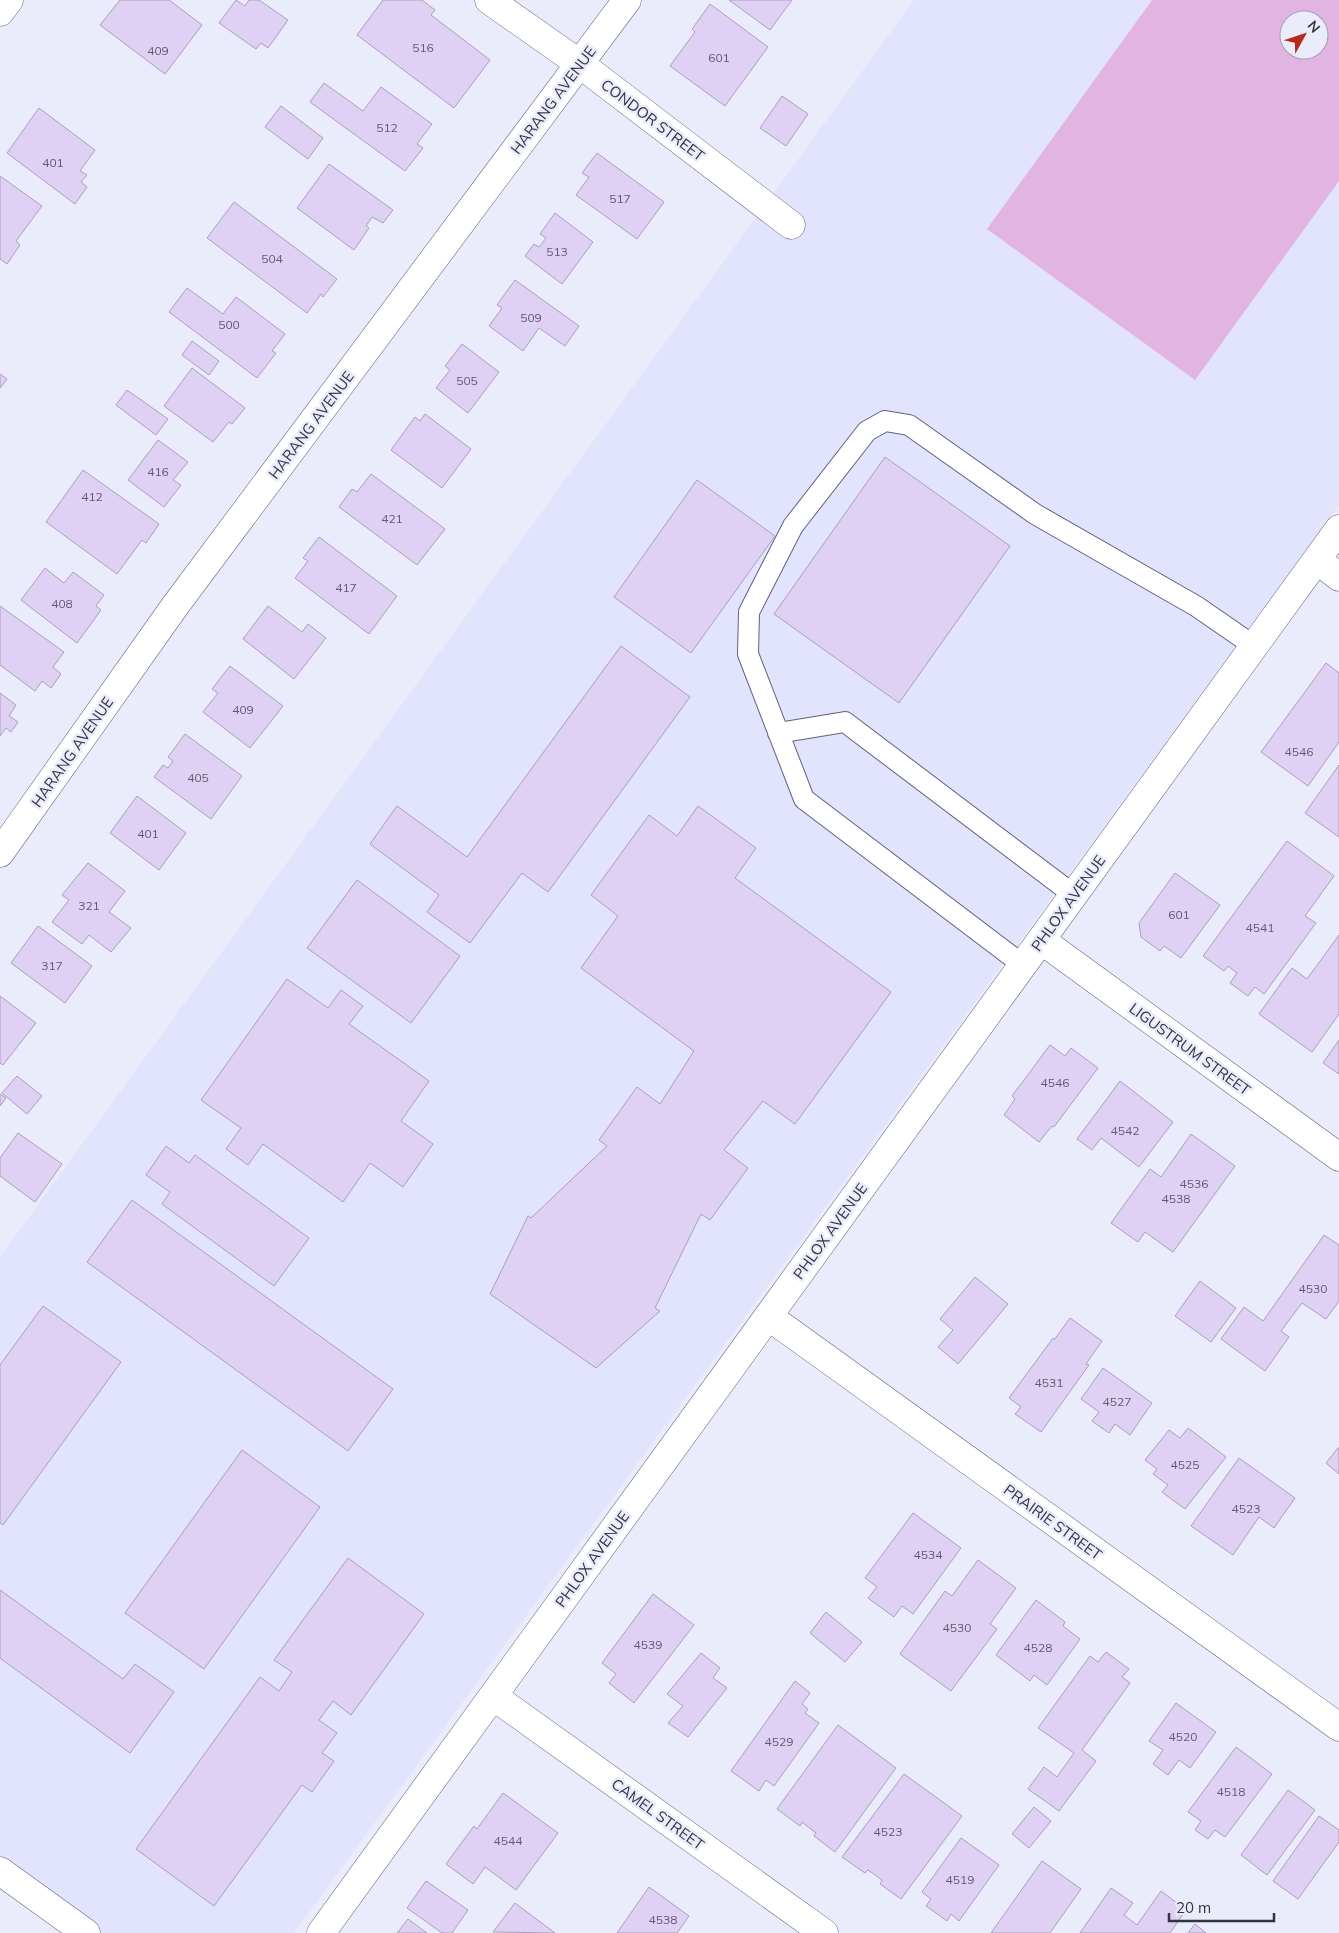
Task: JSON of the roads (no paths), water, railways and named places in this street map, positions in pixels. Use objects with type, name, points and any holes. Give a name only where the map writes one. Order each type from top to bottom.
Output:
[{"type":"street","points":[[0,12],[9,0]]},
{"type":"street","name":"CONDOR STREET","points":[[489,0],[580,64],[791,225]]},
{"type":"street","name":"HARANG AVENUE","points":[[0,853],[175,606],[627,0]]},
{"type":"street","name":"PHLOX AVENUE","points":[[321,1933],[1339,529]]},
{"type":"street","points":[[1317,560],[1339,577]]},
{"type":"street","name":"LIGUSTRUM STREET","points":[[1041,940],[1339,1157]]},
{"type":"street","name":"PRAIRIE STREET","points":[[768,1316],[1339,1727]]},
{"type":"street","name":"CAMEL STREET","points":[[493,1696],[824,1933]]},
{"type":"street","points":[[0,1871],[86,1933]]},
{"type":"lane","points":[[1023,965],[804,799],[748,654],[749,612],[793,526],[867,431],[885,421],[909,425],[1036,514],[1196,606],[1254,646]]},
{"type":"lane","points":[[778,733],[846,722],[1074,895]]}]
